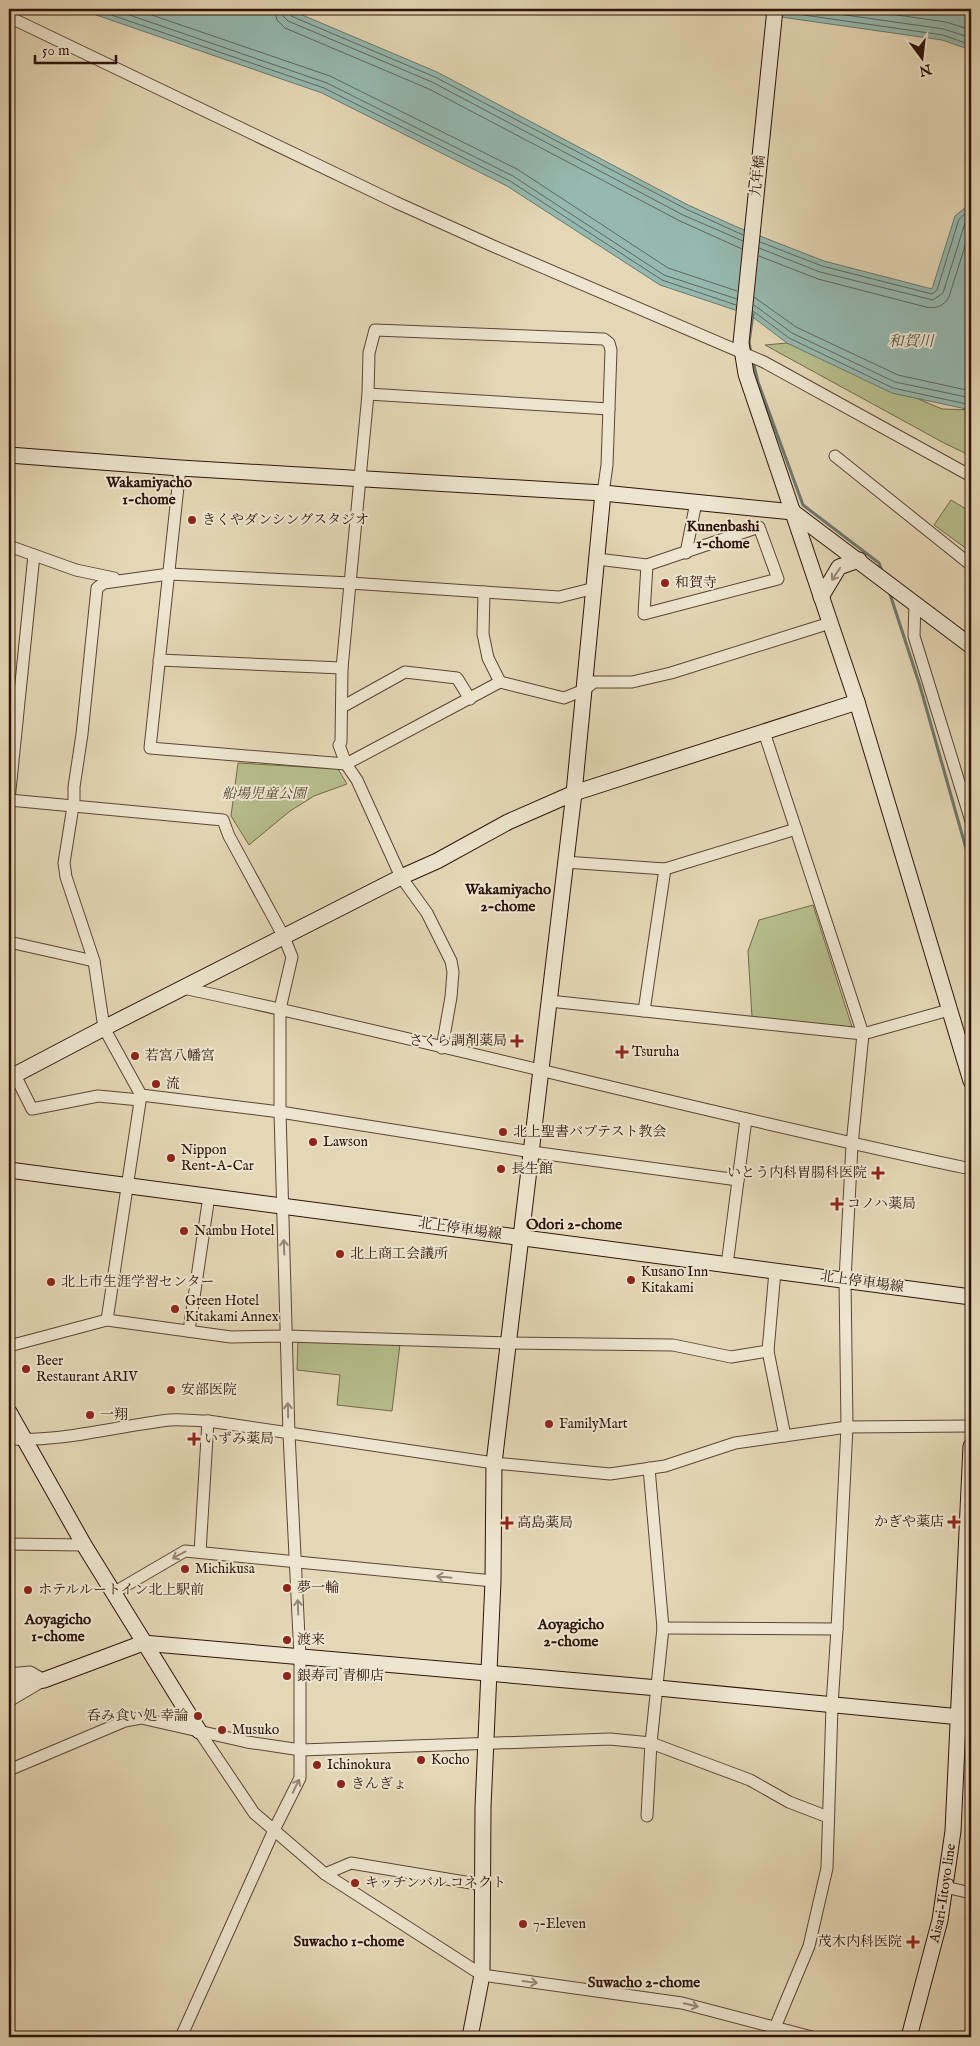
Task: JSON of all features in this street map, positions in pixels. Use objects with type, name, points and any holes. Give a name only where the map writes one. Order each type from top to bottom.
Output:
[{"type":"street","name":"九年橋","points":[[774,9],[742,348],[746,374],[857,702],[949,1010],[965,1041],[971,1081]]},
{"type":"street","points":[[9,17],[395,202],[493,246],[742,348],[971,476]]},
{"type":"street","points":[[442,1048],[451,997],[451,961],[427,913],[401,877],[358,780],[346,764],[339,745],[341,742],[342,668],[368,394],[369,353],[375,330],[604,339],[609,343],[611,350],[607,465],[595,588],[574,793],[494,1463],[493,1581],[484,1742],[482,1976],[470,2037]]},
{"type":"street","points":[[368,394],[609,409]]},
{"type":"street","points":[[9,455],[180,468],[603,493],[794,512],[971,646]]},
{"type":"street","points":[[835,456],[971,565]]},
{"type":"street","points":[[180,468],[150,748],[346,764],[500,682],[564,698],[584,690],[594,682],[632,682],[671,673],[830,623]]},
{"type":"street","points":[[686,553],[696,502]]},
{"type":"street","points":[[597,559],[647,565],[759,527],[778,579],[644,614],[647,565]]},
{"type":"street","points":[[9,546],[76,570],[122,580]]},
{"type":"street","points":[[34,555],[9,800],[223,820],[229,836],[284,937],[292,957],[280,1009],[280,1112],[289,1434],[300,1657],[300,1778],[274,1830],[181,2037]]},
{"type":"street","points":[[822,597],[839,567],[859,560]]},
{"type":"street","points":[[107,1320],[140,1097],[104,1028],[94,961],[66,878],[64,863],[73,807],[97,588],[104,583],[169,574],[350,583],[559,597],[595,588]]},
{"type":"street","points":[[484,592],[483,634],[488,658],[500,682]]},
{"type":"street","points":[[915,603],[914,636],[971,817]]},
{"type":"street","points":[[159,660],[342,668]]},
{"type":"street","points":[[342,707],[406,672],[457,678],[470,699]]},
{"type":"street","points":[[738,1180],[532,1152],[280,1112],[140,1097],[98,1096],[32,1109],[11,1077],[401,877],[437,862],[508,822],[574,793],[857,702]]},
{"type":"street","points":[[764,732],[863,1034],[852,1144],[845,1280],[847,1427],[832,1706],[828,1868],[809,1946],[774,2032]]},
{"type":"street","points":[[565,862],[665,870],[796,829]]},
{"type":"street","points":[[644,1011],[665,870]]},
{"type":"street","points":[[9,942],[94,961]]},
{"type":"street","points":[[183,988],[280,1009],[852,1144],[971,1169]]},
{"type":"street","points":[[549,1001],[863,1034],[949,1010]]},
{"type":"street","points":[[727,1264],[746,1119]]},
{"type":"street","name":"北上停車場線","points":[[9,1170],[971,1297]]},
{"type":"street","points":[[190,1331],[208,1196]]},
{"type":"street","points":[[775,1271],[768,1351],[784,1436]]},
{"type":"street","points":[[9,1346],[107,1320],[231,1337],[286,1336],[672,1345],[730,1357],[768,1351]]},
{"type":"street","points":[[9,1412],[84,1545],[143,1643],[254,1813],[325,1874],[482,1976],[682,2003],[774,2032],[812,2037]]},
{"type":"street","points":[[9,1439],[24,1440],[71,1436],[171,1420],[208,1421],[494,1463],[610,1474],[665,1466],[735,1443],[847,1427],[971,1426]]},
{"type":"street","points":[[200,1552],[208,1421]]},
{"type":"street","name":"Aisari-Iitoyo line","points":[[909,2037],[940,1920],[953,1831],[965,1718],[971,1446]]},
{"type":"street","points":[[647,1816],[651,1743],[663,1628],[649,1468]]},
{"type":"street","points":[[9,1544],[84,1545]]},
{"type":"street","points":[[113,1593],[185,1551],[493,1581]]},
{"type":"street","points":[[663,1628],[837,1629]]},
{"type":"street","points":[[9,1701],[44,1680],[143,1643],[658,1688],[965,1718]]},
{"type":"street","points":[[9,1674],[30,1672],[44,1680]]},
{"type":"street","points":[[9,1684],[44,1680]]},
{"type":"street","points":[[9,1770],[125,1721],[141,1718],[247,1742],[301,1750],[610,1739],[651,1743],[750,1780],[789,1802],[828,1816]]},
{"type":"street","points":[[325,1874],[351,1863],[483,1885]]},
{"type":"street","points":[[945,1887],[971,1893]]},
{"type":"green space","points":[[787,343],[942,409],[971,410],[971,456],[765,345]]},
{"type":"green space","points":[[951,500],[971,512],[971,552],[934,525]]},
{"type":"green space","name":"船場児童公園","points":[[238,763],[338,769],[347,784],[314,796],[290,811],[249,845],[231,816]]},
{"type":"green space","points":[[813,905],[852,1027],[752,1017],[748,951],[759,920]]},
{"type":"green space","points":[[298,1340],[400,1344],[392,1411],[337,1405],[340,1375],[297,1370]]},
{"type":"water","name":"和賀川","points":[[79,9],[288,9],[437,72],[688,205],[737,227],[824,261],[932,289],[955,216],[971,203],[971,410],[892,393],[787,343],[750,315],[660,285],[507,186],[322,93]]},
{"type":"water","points":[[725,9],[971,9],[971,50],[942,40]]},
{"type":"waterway","points":[[751,353],[749,342],[753,314]]},
{"type":"waterway","points":[[753,361],[758,382],[803,505],[879,563],[882,571]]},
{"type":"waterway","points":[[889,591],[920,686],[971,866]]},
{"type":"place","name":"きくやダンシングスタジオ","points":[[192,520]]},
{"type":"place","name":"和賀寺","points":[[665,583]]},
{"type":"place","name":"さくら調剤薬局","points":[[517,1041]]},
{"type":"place","name":"Tsuruha","points":[[622,1052]]},
{"type":"place","name":"若宮八幡宮","points":[[135,1056]]},
{"type":"place","name":"流","points":[[156,1084]]},
{"type":"place","name":"北上聖書バプテスト教会","points":[[503,1132]]},
{"type":"place","name":"Lawson","points":[[313,1142]]},
{"type":"place","name":"Nippon Rent-A-Car","points":[[171,1158]]},
{"type":"place","name":"長生館","points":[[501,1169]]},
{"type":"place","name":"いとう内科胃腸科医院","points":[[878,1173]]},
{"type":"place","name":"コノハ薬局","points":[[837,1204]]},
{"type":"place","name":"Nambu Hotel","points":[[184,1231]]},
{"type":"place","name":"北上商工会議所","points":[[340,1254]]},
{"type":"place","name":"Kusano Inn Kitakami","points":[[631,1280]]},
{"type":"place","name":"北上市生涯学習センター","points":[[51,1282]]},
{"type":"place","name":"Green Hotel Kitakami Annex","points":[[175,1309]]},
{"type":"place","name":"Beer Restaurant ARIV","points":[[26,1369]]},
{"type":"place","name":"安部医院","points":[[171,1390]]},
{"type":"place","name":"一翔","points":[[90,1415]]},
{"type":"place","name":"FamilyMart","points":[[549,1424]]},
{"type":"place","name":"いずみ薬局","points":[[194,1439]]},
{"type":"place","name":"かぎや薬店","points":[[954,1522]]},
{"type":"place","name":"高島薬局","points":[[507,1523]]},
{"type":"place","name":"Michikusa","points":[[185,1569]]},
{"type":"place","name":"夢一輪","points":[[287,1588]]},
{"type":"place","name":"ホテルルートイン北上駅前","points":[[28,1590]]},
{"type":"place","name":"渡来","points":[[287,1640]]},
{"type":"place","name":"銀寿司 青柳店","points":[[287,1676]]},
{"type":"place","name":"呑み食い処 幸論","points":[[198,1716]]},
{"type":"place","name":"Musuko","points":[[222,1730]]},
{"type":"place","name":"Kocho","points":[[421,1760]]},
{"type":"place","name":"Ichinokura","points":[[317,1765]]},
{"type":"place","name":"きんぎょ","points":[[341,1784]]},
{"type":"place","name":"キッチンバル コネクト","points":[[355,1883]]},
{"type":"place","name":"7-Eleven","points":[[523,1924]]},
{"type":"place","name":"茂木内科医院","points":[[913,1942]]},
{"type":"district","name":"Wakamiyacho 1-chome","points":[[149,490]]},
{"type":"district","name":"Kunenbashi 1-chome","points":[[723,534]]},
{"type":"district","name":"Wakamiyacho 2-chome","points":[[508,898]]},
{"type":"district","name":"Odori 2-chome","points":[[574,1224]]},
{"type":"district","name":"Aoyagicho 1-chome","points":[[58,1628]]},
{"type":"district","name":"Aoyagicho 2-chome","points":[[571,1632]]},
{"type":"district","name":"Suwacho 1-chome","points":[[349,1941]]},
{"type":"district","name":"Suwacho 2-chome","points":[[644,1982]]}]
